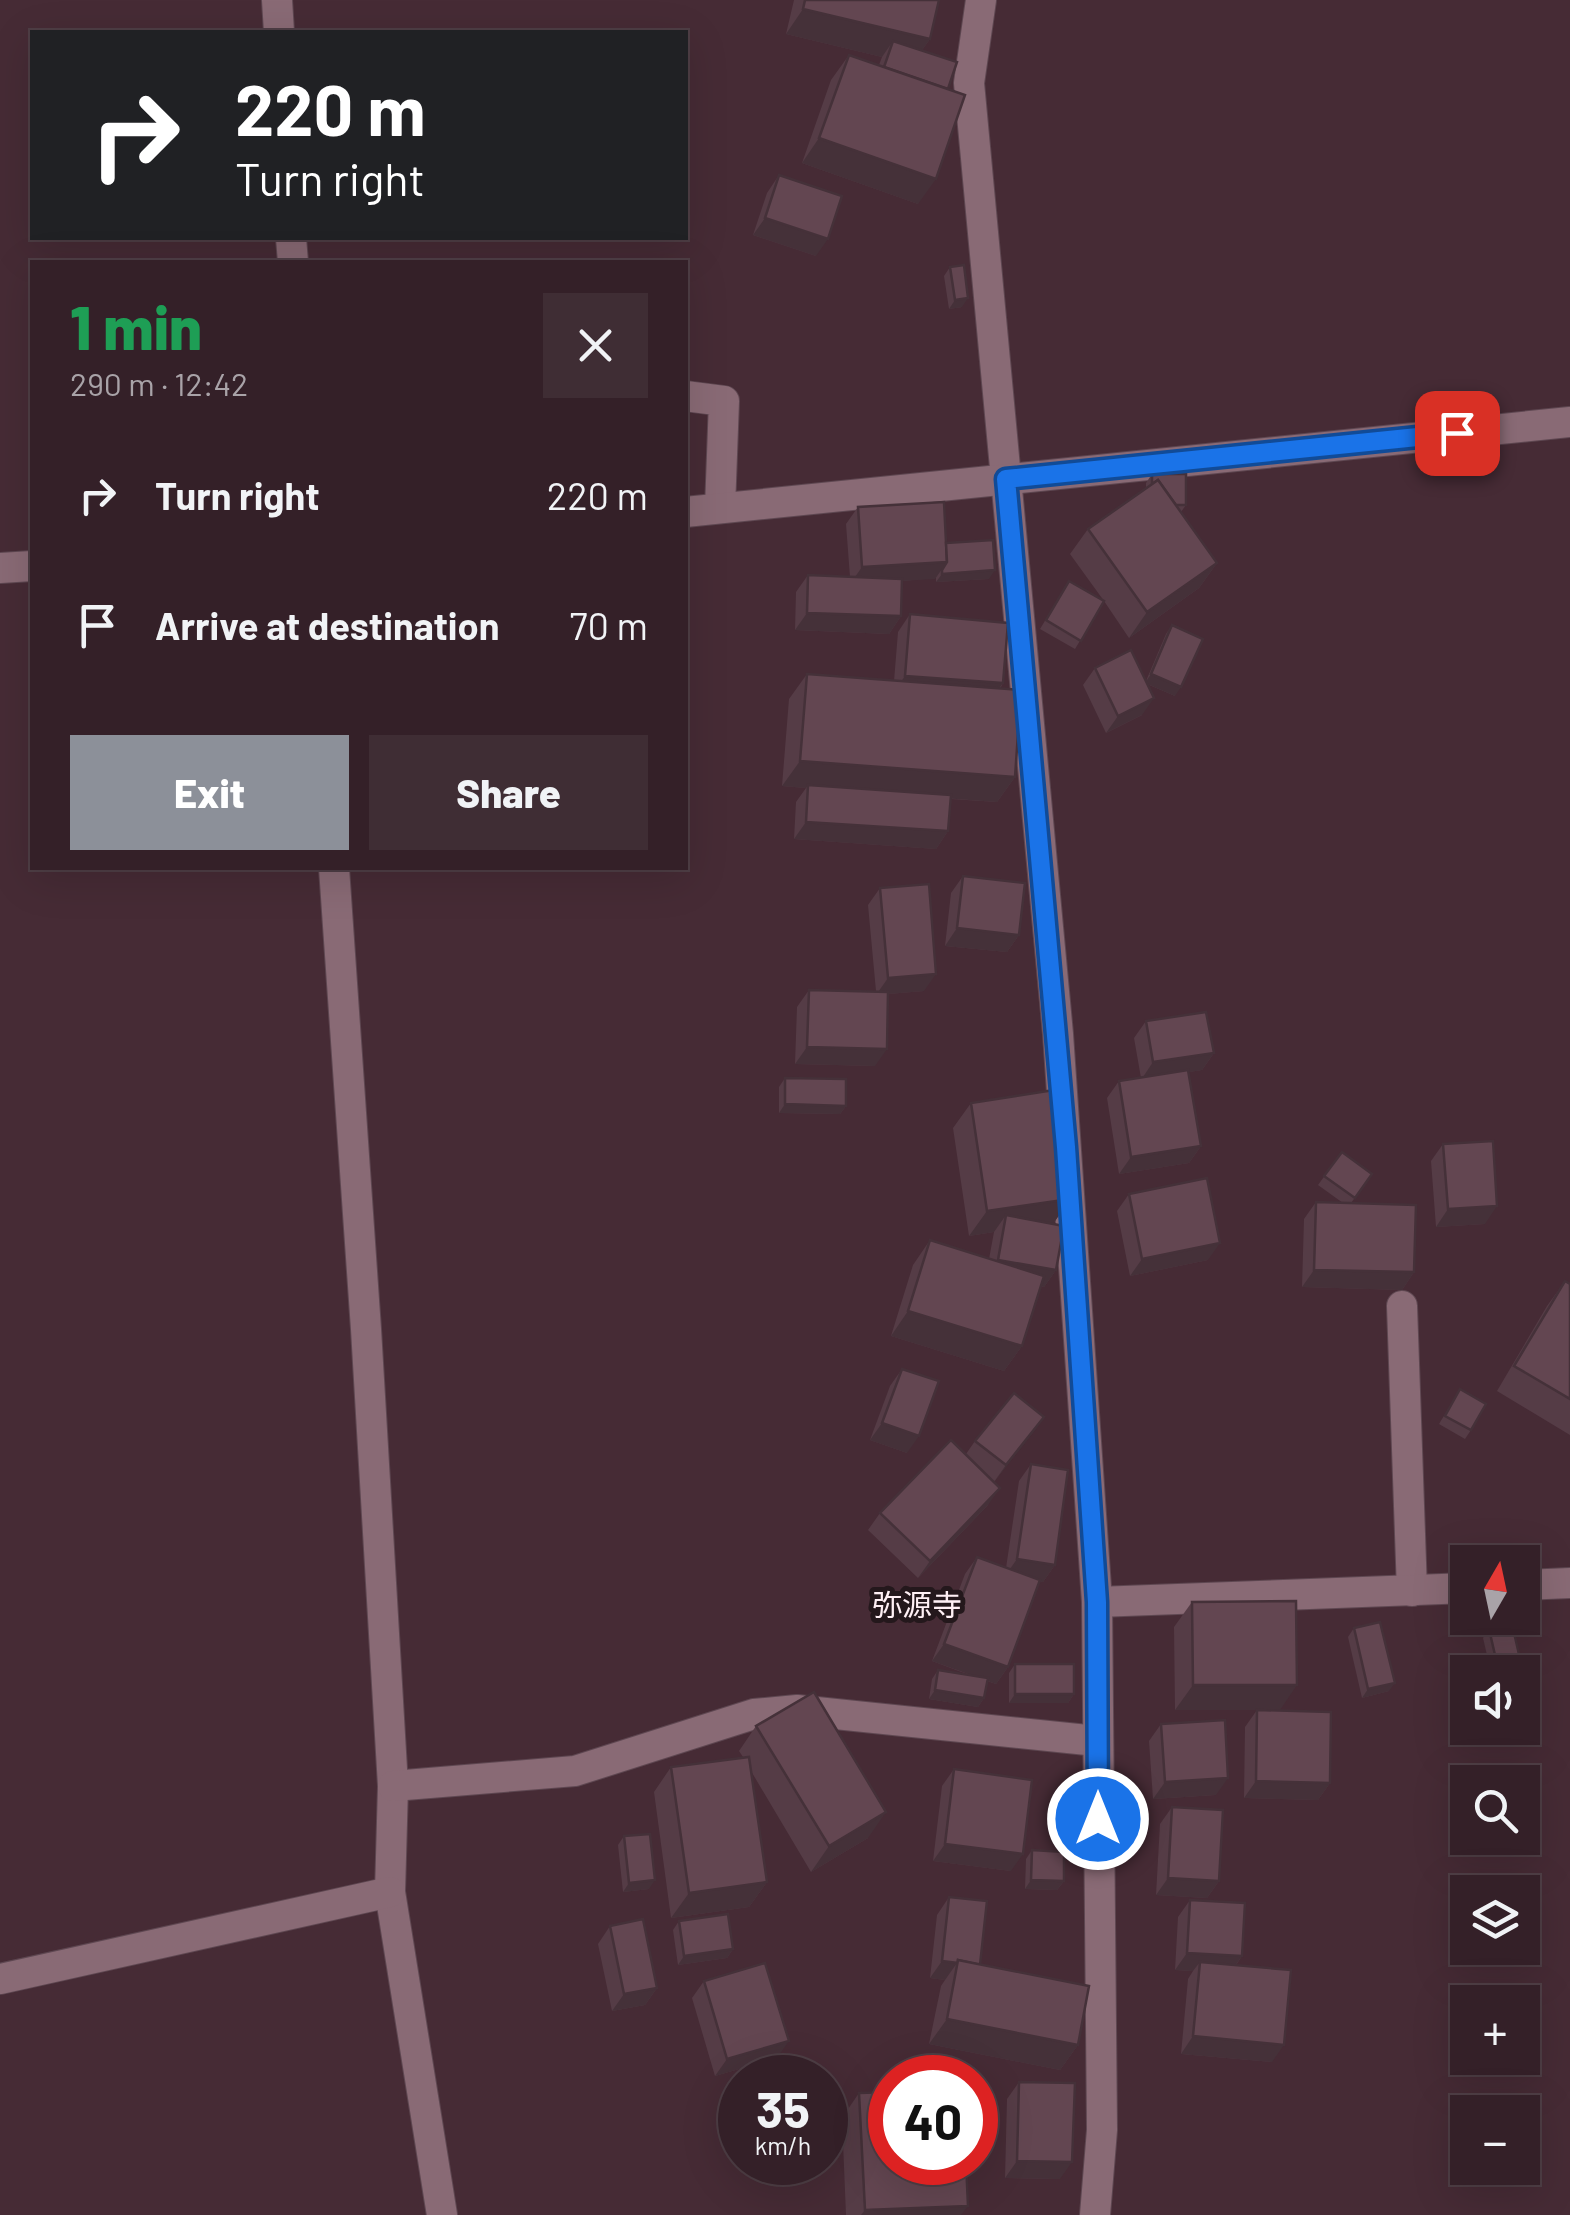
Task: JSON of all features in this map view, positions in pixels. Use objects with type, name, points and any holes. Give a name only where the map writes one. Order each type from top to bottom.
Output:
[{"type":"street","points":[[277,0],[279,30]]},
{"type":"street","points":[[981,0],[970,83],[1058,1034],[1097,1602],[1102,2130],[1095,2215]]},
{"type":"street","points":[[688,396],[724,401],[720,508]]},
{"type":"street","points":[[688,512],[1570,422]]},
{"type":"street","points":[[0,568],[30,566]]},
{"type":"street","points":[[334,870],[393,1786],[390,1892],[442,2215]]},
{"type":"street","points":[[1402,1306],[1412,1591]]},
{"type":"street","points":[[1540,1584],[1570,1583]]},
{"type":"street","points":[[1097,1602],[1450,1589]]},
{"type":"street","points":[[393,1786],[575,1771],[754,1714],[797,1710],[1098,1742]]},
{"type":"street","points":[[0,1980],[390,1892]]},
{"type":"building","points":[[805,0],[939,0],[930,39],[803,9]]},
{"type":"building","points":[[893,41],[957,62],[948,89],[884,67]]},
{"type":"building","points":[[849,55],[965,95],[936,179],[819,138]]},
{"type":"building","points":[[779,175],[842,196],[828,239],[765,218]]},
{"type":"building","points":[[964,265],[968,298],[955,300],[950,267]]},
{"type":"building","points":[[1152,474],[1186,474],[1186,505],[1176,505],[1158,480],[1152,484]]},
{"type":"building","points":[[1158,480],[1217,563],[1147,612],[1088,529]]},
{"type":"building","points":[[944,502],[947,562],[862,567],[858,507]]},
{"type":"building","points":[[993,540],[995,570],[942,574],[947,562],[946,543]]},
{"type":"building","points":[[808,575],[902,579],[901,616],[807,613]]},
{"type":"building","points":[[1069,581],[1104,601],[1081,641],[1046,620]]},
{"type":"building","points":[[910,614],[1008,623],[1003,683],[905,676]]},
{"type":"building","points":[[1172,625],[1203,639],[1181,687],[1151,674]]},
{"type":"building","points":[[1131,650],[1154,698],[1118,716],[1095,668]]},
{"type":"building","points":[[807,674],[1021,690],[1015,777],[800,761]]},
{"type":"building","points":[[808,785],[951,795],[948,831],[806,822]]},
{"type":"building","points":[[963,876],[1025,883],[1019,935],[957,928]]},
{"type":"building","points":[[929,884],[936,974],[888,978],[880,888]]},
{"type":"building","points":[[809,990],[888,992],[887,1049],[807,1047]]},
{"type":"building","points":[[1206,1012],[1214,1053],[1153,1062],[1146,1021]]},
{"type":"building","points":[[1188,1070],[1201,1146],[1131,1157],[1119,1081]]},
{"type":"building","points":[[785,1078],[846,1079],[846,1106],[785,1104]]},
{"type":"building","points":[[1054,1090],[1070,1199],[987,1211],[971,1103]]},
{"type":"building","points":[[1493,1141],[1497,1206],[1448,1209],[1443,1144]]},
{"type":"building","points":[[1342,1152],[1372,1174],[1355,1198],[1324,1176]]},
{"type":"building","points":[[1207,1178],[1220,1243],[1142,1259],[1129,1194]]},
{"type":"building","points":[[1316,1202],[1416,1205],[1414,1272],[1314,1270]]},
{"type":"building","points":[[1006,1215],[1064,1226],[1056,1270],[998,1260]]},
{"type":"building","points":[[930,1240],[1044,1276],[1022,1346],[908,1311]]},
{"type":"building","points":[[1565,1281],[1570,1284],[1570,1399],[1514,1366]]},
{"type":"building","points":[[902,1369],[939,1381],[919,1436],[882,1423]]},
{"type":"building","points":[[1460,1389],[1486,1404],[1471,1430],[1445,1416]]},
{"type":"building","points":[[1014,1393],[1044,1417],[1006,1465],[975,1441]]},
{"type":"building","points":[[951,1440],[1000,1488],[930,1561],[880,1513]]},
{"type":"building","points":[[1031,1464],[1068,1470],[1055,1565],[1017,1559]]},
{"type":"building","points":[[977,1557],[1040,1580],[1008,1667],[944,1644]]},
{"type":"building","points":[[1296,1601],[1297,1685],[1193,1685],[1192,1602]]},
{"type":"building","points":[[1380,1622],[1395,1683],[1368,1689],[1354,1628]]},
{"type":"building","points":[[1490,1635],[1515,1635],[1519,1655],[1495,1655]]},
{"type":"building","points":[[1015,1664],[1074,1664],[1074,1694],[1015,1694]]},
{"type":"building","points":[[938,1670],[988,1678],[984,1698],[935,1690]]},
{"type":"building","points":[[814,1692],[886,1812],[829,1846],[756,1726]]},
{"type":"building","points":[[1257,1710],[1331,1712],[1330,1783],[1256,1781]]},
{"type":"building","points":[[1225,1720],[1228,1778],[1165,1782],[1161,1724]]},
{"type":"building","points":[[749,1757],[767,1882],[689,1893],[671,1767]]},
{"type":"building","points":[[954,1769],[1032,1780],[1023,1854],[945,1844]]},
{"type":"building","points":[[1172,1807],[1223,1810],[1219,1881],[1168,1878]]},
{"type":"building","points":[[650,1834],[655,1880],[629,1883],[624,1836]]},
{"type":"building","points":[[1032,1850],[1064,1852],[1064,1881],[1031,1880]]},
{"type":"building","points":[[949,1897],[987,1901],[980,1965],[942,1961]]},
{"type":"building","points":[[1190,1900],[1245,1903],[1242,1956],[1187,1953]]},
{"type":"building","points":[[728,1914],[733,1949],[684,1956],[679,1921]]},
{"type":"building","points":[[643,1919],[657,1988],[624,1994],[610,1926]]},
{"type":"building","points":[[958,1960],[1089,1986],[1078,2045],[947,2019]]},
{"type":"building","points":[[1200,1962],[1291,1970],[1284,2045],[1193,2036]]},
{"type":"building","points":[[765,1963],[789,2041],[741,2055],[726,2055],[704,1981]]},
{"type":"building","points":[[1019,2082],[1075,2083],[1072,2162],[1017,2161]]},
{"type":"building","points":[[859,2093],[868,2093],[868,2185],[967,2185],[968,2206],[865,2210]]},
{"type":"district","name":"弥源寺","points":[[917,1604]]},
{"type":"route","points":[[1098,1819],[1097,1602],[1066,1147],[1006,479],[1457,433]]}]
